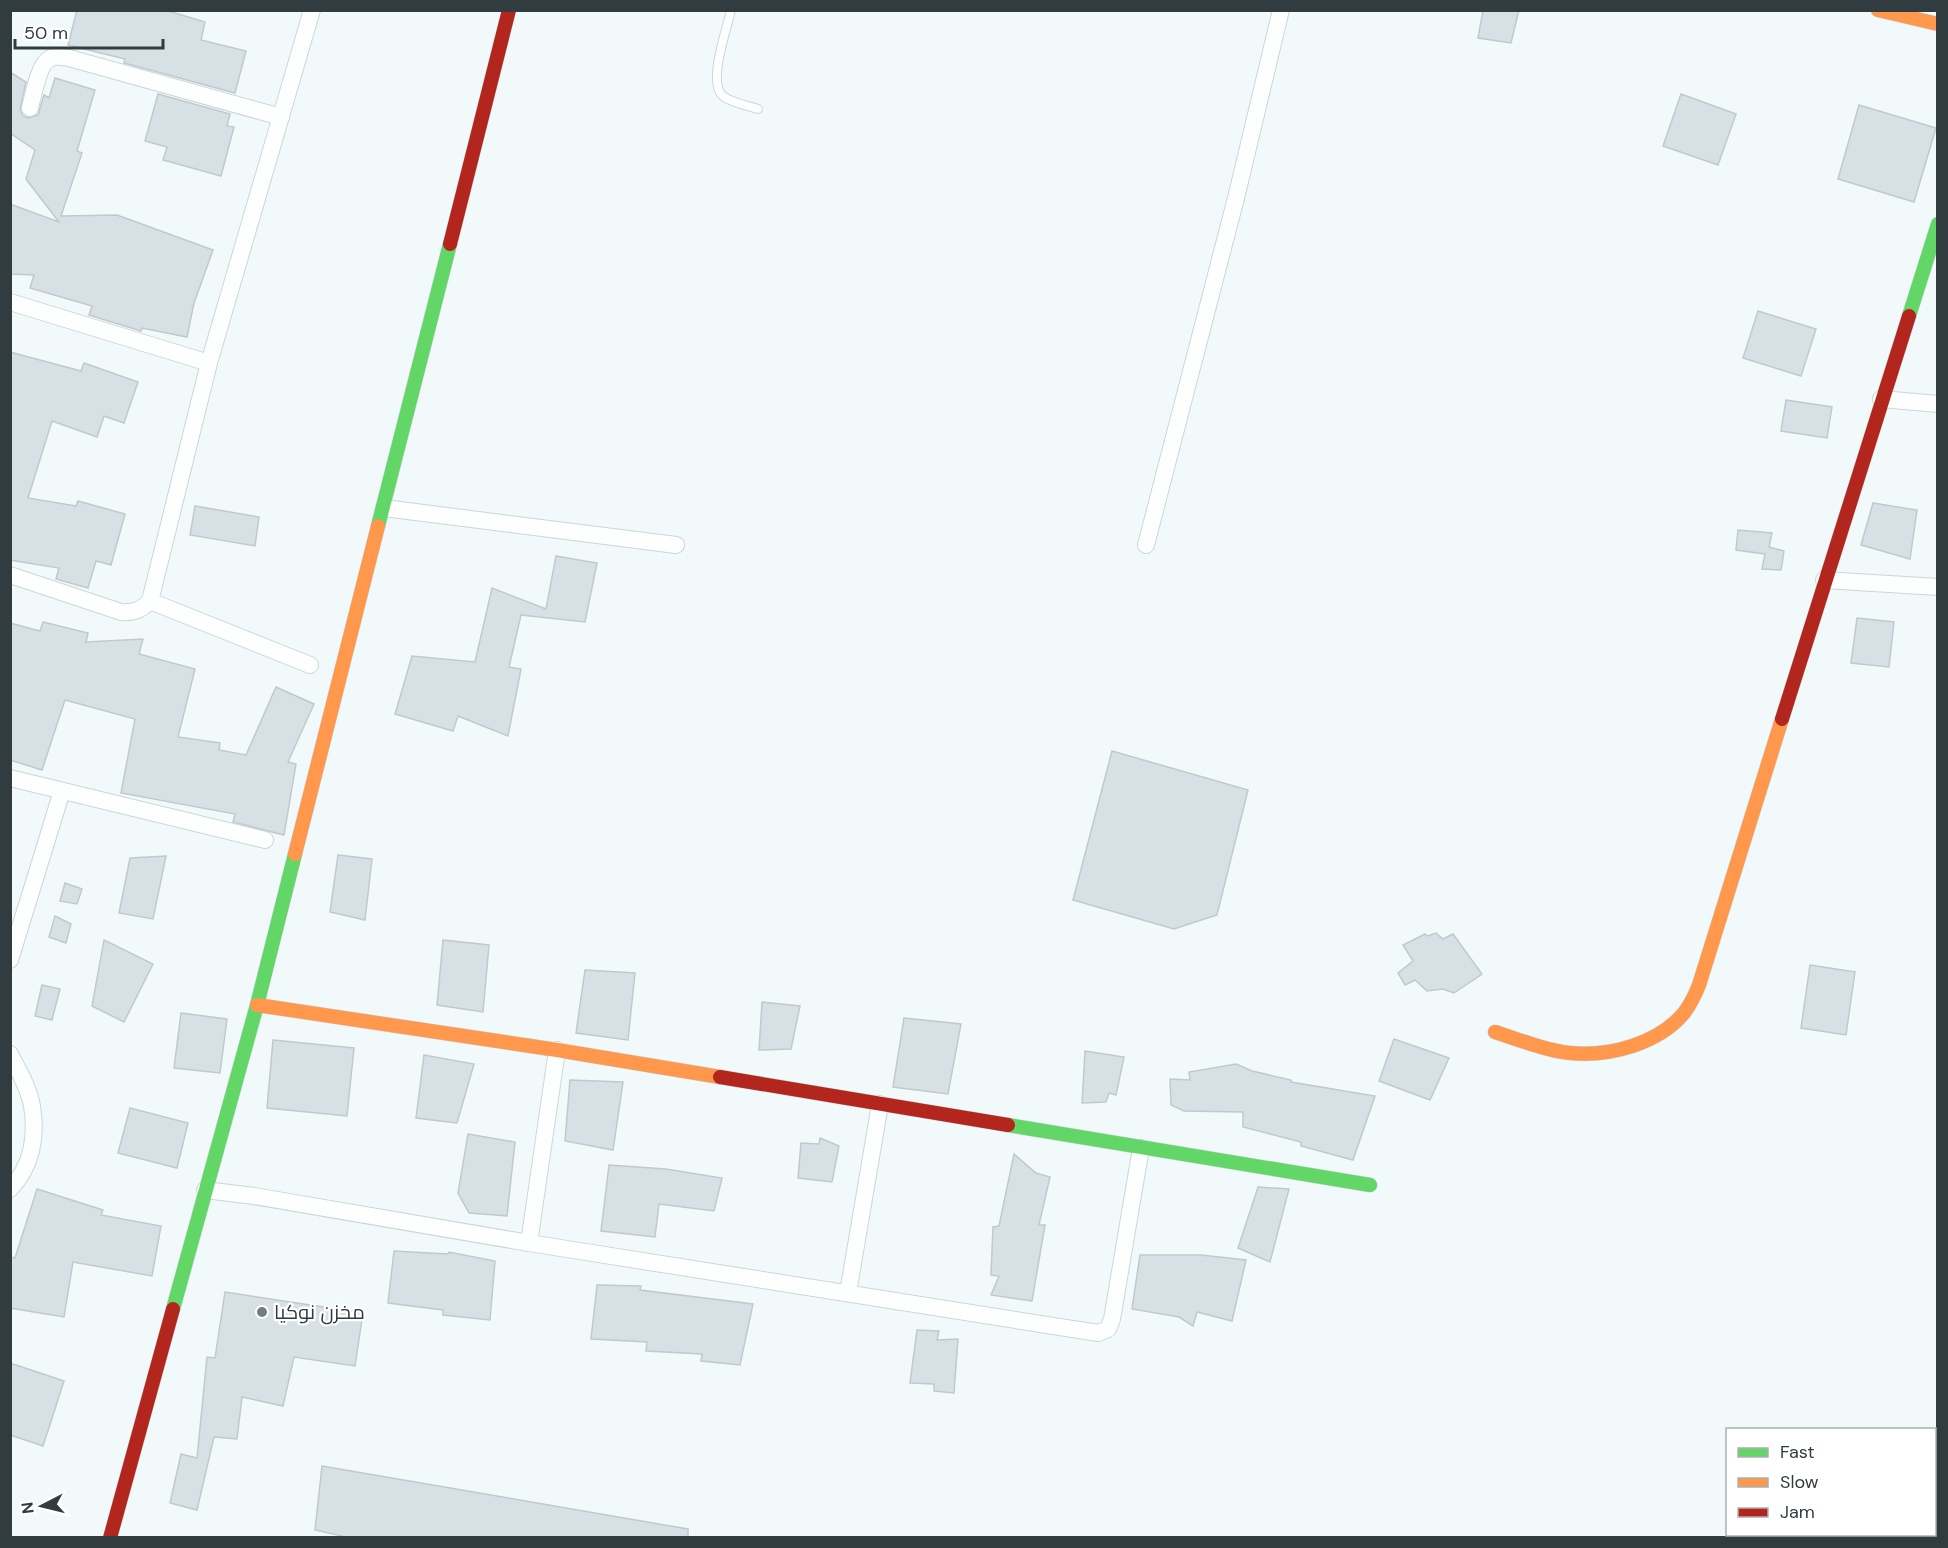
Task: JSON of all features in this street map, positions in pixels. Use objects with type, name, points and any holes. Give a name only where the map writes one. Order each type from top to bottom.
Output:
[{"type":"street","points":[[10,575],[121,612],[142,609],[150,601],[209,363],[312,10]]},
{"type":"street","points":[[110,1538],[258,1005],[509,10]]},
{"type":"street","points":[[1146,544],[1236,198],[1281,10]]},
{"type":"street","points":[[1878,10],[1938,24]]},
{"type":"street","points":[[30,108],[43,65],[49,58],[58,56],[281,117]]},
{"type":"street","points":[[1495,1032],[1569,1053],[1600,1052],[1647,1040],[1664,1031],[1685,1012],[1699,985],[1824,580],[1938,224]]},
{"type":"street","points":[[10,302],[209,363]]},
{"type":"street","points":[[1881,399],[1938,404]]},
{"type":"street","points":[[384,508],[676,545]]},
{"type":"street","points":[[1824,580],[1938,587]]},
{"type":"street","points":[[150,601],[310,665]]},
{"type":"street","points":[[10,778],[266,840]]},
{"type":"street","points":[[10,960],[62,791]]},
{"type":"street","points":[[258,1005],[557,1050],[1370,1185]]},
{"type":"street","points":[[529,1243],[557,1050]]},
{"type":"street","points":[[10,1053],[32,1105],[33,1133],[31,1155],[23,1173],[10,1189]]},
{"type":"street","points":[[848,1293],[880,1104]]},
{"type":"street","points":[[205,1190],[254,1196],[529,1243],[1104,1332],[1108,1329],[1112,1319],[1141,1148]]},
{"type":"lane","points":[[731,10],[717,70],[718,89],[722,96],[729,100],[758,109]]},
{"type":"building","points":[[77,10],[165,10],[205,22],[201,40],[246,51],[235,93],[124,63],[125,59],[68,45]]},
{"type":"building","points":[[1483,10],[1519,10],[1511,43],[1478,38]]},
{"type":"building","points":[[10,72],[26,82],[20,110],[23,116],[28,118],[38,115],[44,95],[49,98],[55,78],[95,90],[77,151],[82,153],[61,216],[117,215],[213,250],[194,303],[187,337],[142,328],[141,331],[89,315],[92,306],[30,288],[34,275],[10,274],[10,204],[59,222],[26,179],[35,150],[10,133]]},
{"type":"building","points":[[158,94],[230,114],[227,126],[234,127],[221,176],[163,160],[167,147],[145,141]]},
{"type":"building","points":[[1681,94],[1736,114],[1718,165],[1663,146]]},
{"type":"building","points":[[1859,105],[1936,128],[1914,202],[1838,179]]},
{"type":"building","points":[[1758,311],[1816,329],[1801,376],[1743,358]]},
{"type":"building","points":[[10,352],[81,371],[84,363],[138,382],[124,423],[104,416],[97,437],[52,421],[28,498],[76,506],[78,501],[125,514],[111,565],[96,561],[88,588],[56,579],[59,568],[10,560]]},
{"type":"building","points":[[1786,400],[1832,407],[1827,438],[1781,431]]},
{"type":"building","points":[[1873,503],[1917,510],[1910,559],[1861,545]]},
{"type":"building","points":[[195,506],[259,517],[255,546],[190,535]]},
{"type":"building","points":[[1738,530],[1772,533],[1769,547],[1784,551],[1781,570],[1762,569],[1765,554],[1736,550]]},
{"type":"building","points":[[556,556],[597,563],[585,622],[521,615],[509,667],[521,669],[508,736],[458,716],[453,731],[395,714],[412,656],[475,662],[492,588],[546,609]]},
{"type":"building","points":[[1857,618],[1894,622],[1889,667],[1851,663]]},
{"type":"building","points":[[43,622],[88,633],[86,642],[143,639],[139,654],[195,669],[178,737],[220,743],[219,750],[246,755],[276,687],[314,704],[288,762],[296,764],[284,835],[233,822],[235,814],[121,793],[135,719],[65,700],[42,770],[10,760],[10,623],[40,631]]},
{"type":"building","points":[[1112,751],[1248,790],[1217,915],[1174,929],[1073,900]]},
{"type":"building","points":[[338,855],[372,859],[365,920],[330,912]]},
{"type":"building","points":[[166,856],[153,919],[119,913],[130,858]]},
{"type":"building","points":[[65,883],[82,889],[77,904],[60,901]]},
{"type":"building","points":[[55,916],[71,924],[66,943],[49,937]]},
{"type":"building","points":[[1436,933],[1443,939],[1453,934],[1482,974],[1454,993],[1443,989],[1427,991],[1415,980],[1405,985],[1398,973],[1413,961],[1403,945],[1425,934],[1427,936]]},
{"type":"building","points":[[104,940],[153,964],[124,1022],[92,1006]]},
{"type":"building","points":[[443,940],[489,945],[483,1012],[437,1005]]},
{"type":"building","points":[[1810,965],[1855,972],[1846,1035],[1801,1028]]},
{"type":"building","points":[[585,970],[635,973],[628,1040],[576,1033]]},
{"type":"building","points":[[42,985],[60,989],[52,1020],[35,1016]]},
{"type":"building","points":[[762,1002],[800,1006],[791,1049],[759,1050]]},
{"type":"building","points":[[181,1013],[227,1019],[220,1073],[174,1068]]},
{"type":"building","points":[[904,1018],[961,1024],[948,1094],[893,1087]]},
{"type":"building","points":[[1394,1039],[1449,1058],[1430,1100],[1379,1081]]},
{"type":"building","points":[[273,1040],[354,1048],[347,1116],[267,1108]]},
{"type":"building","points":[[1085,1051],[1124,1057],[1116,1095],[1109,1093],[1106,1102],[1082,1103]]},
{"type":"building","points":[[424,1055],[474,1064],[457,1123],[416,1118]]},
{"type":"building","points":[[1236,1064],[1252,1071],[1291,1080],[1291,1082],[1375,1096],[1353,1160],[1301,1146],[1301,1142],[1243,1127],[1243,1112],[1184,1111],[1171,1105],[1170,1079],[1190,1080],[1189,1072]]},
{"type":"building","points":[[570,1080],[623,1082],[613,1150],[565,1141]]},
{"type":"building","points":[[130,1108],[188,1123],[177,1168],[118,1153]]},
{"type":"building","points":[[468,1134],[515,1142],[507,1216],[469,1213],[458,1193]]},
{"type":"building","points":[[820,1138],[839,1146],[832,1182],[798,1178],[801,1143],[819,1144]]},
{"type":"building","points":[[1014,1154],[1036,1173],[1050,1177],[1039,1225],[1045,1225],[1032,1301],[991,1295],[999,1276],[991,1275],[993,1227],[999,1226]]},
{"type":"building","points":[[609,1165],[666,1169],[722,1178],[714,1211],[659,1204],[655,1237],[601,1231]]},
{"type":"building","points":[[1258,1187],[1289,1189],[1270,1262],[1238,1248]]},
{"type":"building","points":[[37,1189],[103,1210],[101,1215],[161,1226],[152,1276],[73,1262],[64,1317],[10,1308],[10,1257],[15,1258]]},
{"type":"building","points":[[394,1251],[448,1254],[449,1252],[495,1261],[490,1320],[443,1315],[443,1310],[388,1303]]},
{"type":"building","points":[[1140,1255],[1201,1255],[1246,1260],[1232,1321],[1197,1312],[1193,1326],[1179,1317],[1132,1309]]},
{"type":"building","points":[[597,1285],[641,1286],[640,1290],[753,1304],[740,1365],[701,1361],[702,1354],[646,1351],[647,1342],[591,1339]]},
{"type":"building","points":[[225,1292],[363,1313],[355,1366],[294,1357],[283,1406],[242,1397],[237,1439],[214,1437],[197,1510],[170,1503],[181,1454],[197,1458],[207,1357],[215,1358]]},
{"type":"building","points":[[917,1330],[939,1331],[937,1340],[958,1339],[954,1393],[934,1391],[934,1384],[910,1383]]},
{"type":"building","points":[[10,1363],[64,1381],[43,1446],[10,1435]]},
{"type":"building","points":[[322,1466],[688,1529],[688,1538],[351,1538],[315,1530]]},
{"type":"traffic: fast","points":[[1909,316],[1938,224]]},
{"type":"traffic: fast","points":[[378,526],[450,244]]},
{"type":"traffic: fast","points":[[173,1309],[257,1005],[295,854]]},
{"type":"traffic: fast","points":[[1008,1125],[1370,1185]]},
{"type":"traffic: slow","points":[[1878,10],[1938,24]]},
{"type":"traffic: slow","points":[[295,854],[378,526]]},
{"type":"traffic: slow","points":[[1495,1032],[1560,1052],[1601,1053],[1647,1040],[1661,1033],[1684,1013],[1699,985],[1782,719]]},
{"type":"traffic: slow","points":[[257,1005],[720,1077]]},
{"type":"traffic: jam","points":[[450,244],[509,10]]},
{"type":"traffic: jam","points":[[1782,719],[1909,316]]},
{"type":"traffic: jam","points":[[720,1077],[1008,1125]]},
{"type":"traffic: jam","points":[[110,1538],[173,1309]]},
{"type":"place","name":"مخزن نوكيا","points":[[262,1312]]}]
